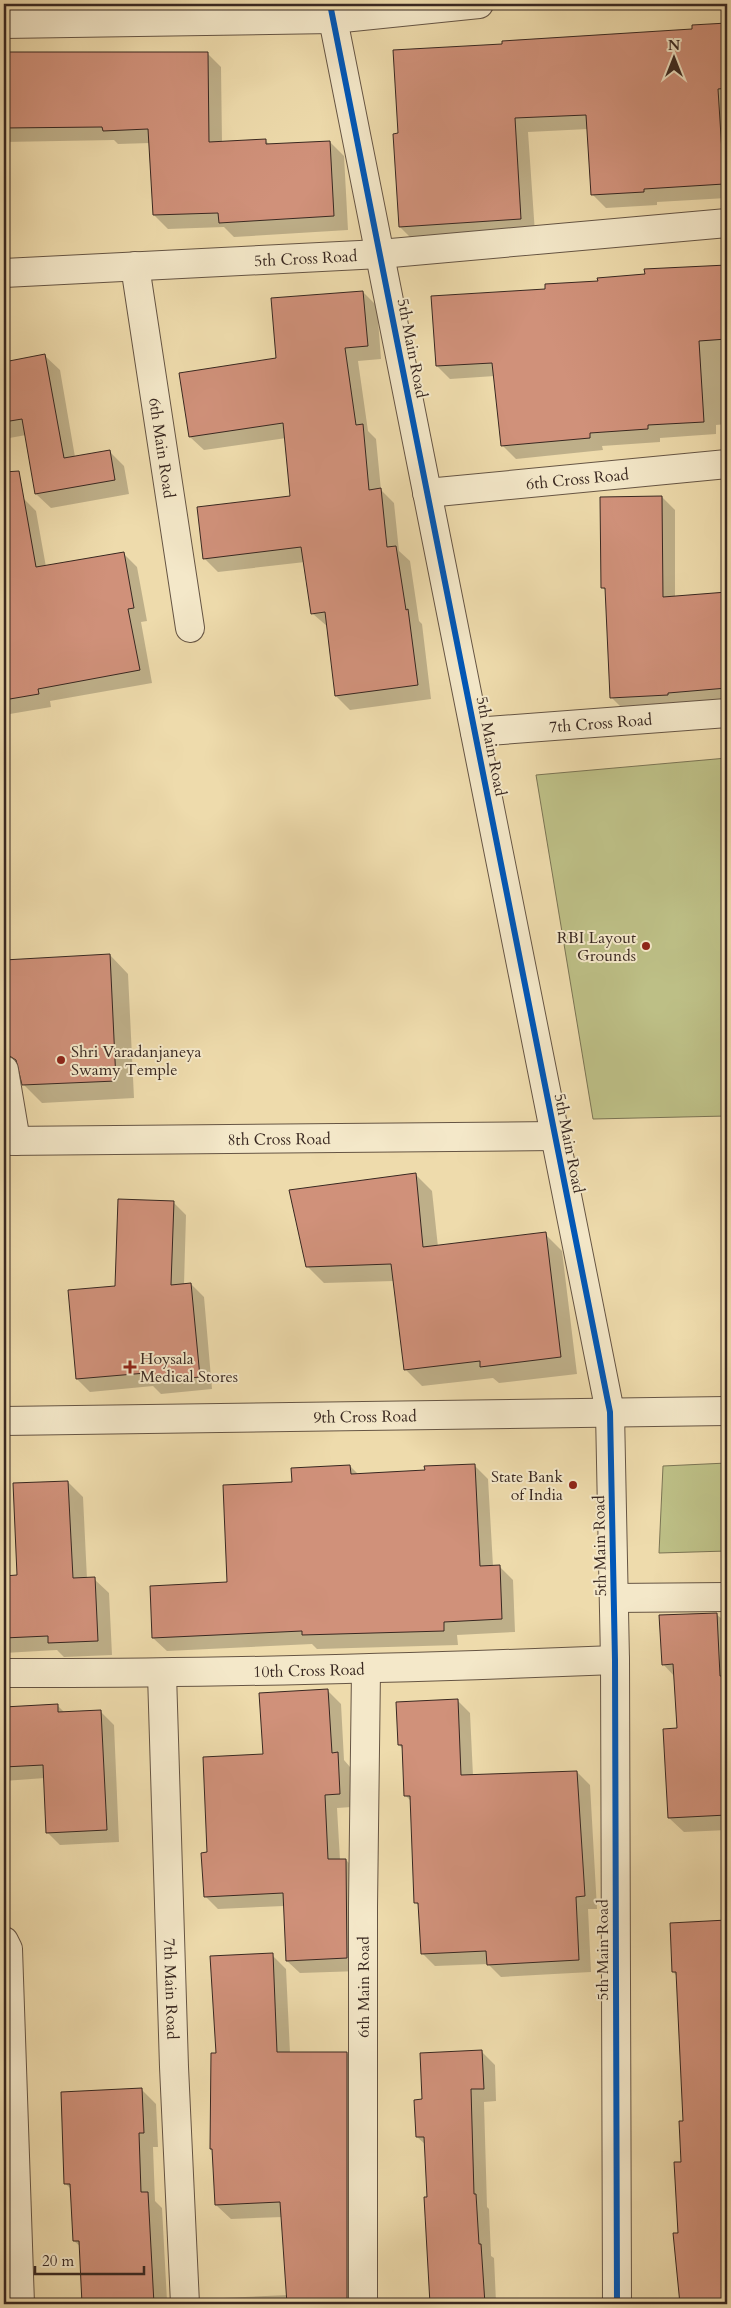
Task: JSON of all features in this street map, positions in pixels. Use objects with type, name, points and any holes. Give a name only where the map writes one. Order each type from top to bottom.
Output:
[{"type":"street","points":[[4,24],[74,13],[332,11],[479,4]]},
{"type":"street","name":"5th Main Road","points":[[332,11],[610,1412],[615,1660],[617,2304]]},
{"type":"street","name":"5th Cross Road","points":[[4,273],[380,254],[727,223]]},
{"type":"street","name":"6th Main Road","points":[[135,266],[190,628]]},
{"type":"street","name":"6th Cross Road","points":[[427,493],[727,464]]},
{"type":"street","name":"7th Cross Road","points":[[475,732],[727,712]]},
{"type":"street","points":[[4,1070],[10,1141]]},
{"type":"street","name":"8th Cross Road","points":[[10,1141],[555,1136]]},
{"type":"street","name":"9th Cross Road","points":[[4,1421],[727,1411]]},
{"type":"street","points":[[614,1598],[727,1597]]},
{"type":"street","name":"10th Cross Road","points":[[4,1673],[162,1674],[366,1670],[615,1660]]},
{"type":"street","name":"6th Main Road","points":[[363,2304],[363,1907],[366,1670]]},
{"type":"street","name":"7th Main Road","points":[[162,1674],[174,2067],[185,2304]]},
{"type":"street","points":[[4,1941],[8,1949],[10,2181],[20,2304]]},
{"type":"green space","name":"RBI Layout Grounds","points":[[727,758],[727,1116],[593,1119],[536,775]]},
{"type":"green space","points":[[727,1463],[727,1551],[659,1553],[663,1466]]},
{"type":"building","points":[[727,23],[727,88],[718,89],[724,184],[644,189],[644,192],[591,195],[586,115],[515,118],[521,219],[399,227],[393,134],[398,133],[393,50],[502,44],[502,41],[692,29],[692,25]]},
{"type":"building","points":[[4,52],[208,52],[209,142],[266,139],[266,144],[330,141],[334,216],[219,223],[218,213],[153,215],[148,129],[103,131],[102,127],[4,128]]},
{"type":"building","points":[[727,265],[727,339],[699,341],[704,422],[648,425],[648,429],[590,433],[590,438],[501,446],[492,363],[436,366],[431,296],[545,289],[545,284],[598,281],[597,278],[645,274],[644,269]]},
{"type":"building","points":[[363,291],[368,346],[345,348],[356,425],[363,424],[369,490],[381,488],[387,547],[396,546],[406,610],[408,609],[418,685],[335,696],[325,612],[311,614],[301,547],[203,559],[197,507],[290,496],[283,423],[189,437],[179,373],[276,358],[271,298]]},
{"type":"building","points":[[45,354],[64,458],[110,450],[115,480],[35,494],[22,419],[4,422],[4,362]]},
{"type":"building","points":[[19,471],[36,567],[124,552],[134,608],[128,609],[140,670],[38,689],[39,694],[4,700],[4,472]]},
{"type":"building","points":[[662,496],[663,597],[727,592],[727,688],[668,693],[668,695],[610,698],[605,588],[601,588],[600,497]]},
{"type":"building","points":[[110,954],[116,1081],[22,1085],[16,1060],[8,1055],[4,960]]},
{"type":"building","points":[[416,1173],[423,1247],[546,1232],[561,1357],[480,1367],[480,1361],[404,1370],[391,1264],[306,1267],[289,1190]]},
{"type":"building","points":[[118,1199],[174,1201],[171,1285],[191,1283],[200,1377],[147,1382],[146,1373],[76,1379],[68,1290],[115,1286]]},
{"type":"building","points":[[475,1464],[480,1566],[500,1565],[502,1619],[444,1622],[444,1631],[302,1635],[302,1631],[152,1638],[150,1586],[227,1582],[223,1485],[292,1482],[291,1468],[350,1465],[351,1474],[425,1470],[424,1466]]},
{"type":"building","points":[[68,1481],[73,1578],[95,1577],[98,1641],[48,1643],[48,1636],[4,1638],[4,1576],[17,1575],[13,1483]]},
{"type":"building","points":[[717,1613],[720,1676],[727,1676],[727,1815],[668,1818],[663,1729],[677,1728],[673,1664],[662,1665],[659,1615]]},
{"type":"building","points":[[328,1689],[332,1753],[338,1752],[340,1794],[325,1795],[328,1859],[346,1859],[347,1958],[286,1961],[283,1893],[204,1897],[201,1853],[207,1852],[203,1757],[263,1754],[259,1693]]},
{"type":"building","points":[[458,1699],[461,1775],[577,1771],[585,1896],[576,1897],[579,1960],[487,1965],[486,1951],[421,1954],[418,1903],[414,1903],[410,1796],[404,1796],[402,1745],[398,1745],[396,1702]]},
{"type":"building","points":[[58,1704],[58,1712],[101,1710],[107,1830],[46,1833],[43,1765],[4,1767],[4,1707]]},
{"type":"building","points":[[727,1920],[727,2304],[680,2304],[673,2233],[678,2233],[674,2162],[681,2162],[679,2121],[683,2121],[676,1972],[672,1972],[670,1923]]},
{"type":"building","points":[[273,1953],[277,2052],[347,2052],[347,2304],[287,2304],[280,2202],[215,2205],[212,2149],[210,2149],[211,2053],[216,2053],[210,1956]]},
{"type":"building","points":[[482,2050],[484,2089],[471,2089],[474,2194],[476,2194],[479,2244],[481,2244],[485,2304],[430,2304],[424,2197],[427,2197],[424,2137],[416,2137],[414,2100],[422,2099],[420,2053]]},
{"type":"building","points":[[142,2088],[144,2133],[139,2133],[141,2192],[148,2192],[154,2304],[82,2304],[79,2241],[73,2241],[70,2184],[64,2184],[61,2092]]},
{"type":"cycle path","points":[[330,4],[610,1412],[615,1660],[617,2304]]},
{"type":"place","name":"RBI Layout Grounds","points":[[646,946]]},
{"type":"place","name":"Shri Varadanjaneya Swamy Temple","points":[[61,1060]]},
{"type":"place","name":"Hoysala Medical Stores","points":[[130,1367]]},
{"type":"place","name":"State Bank of India","points":[[573,1485]]}]
